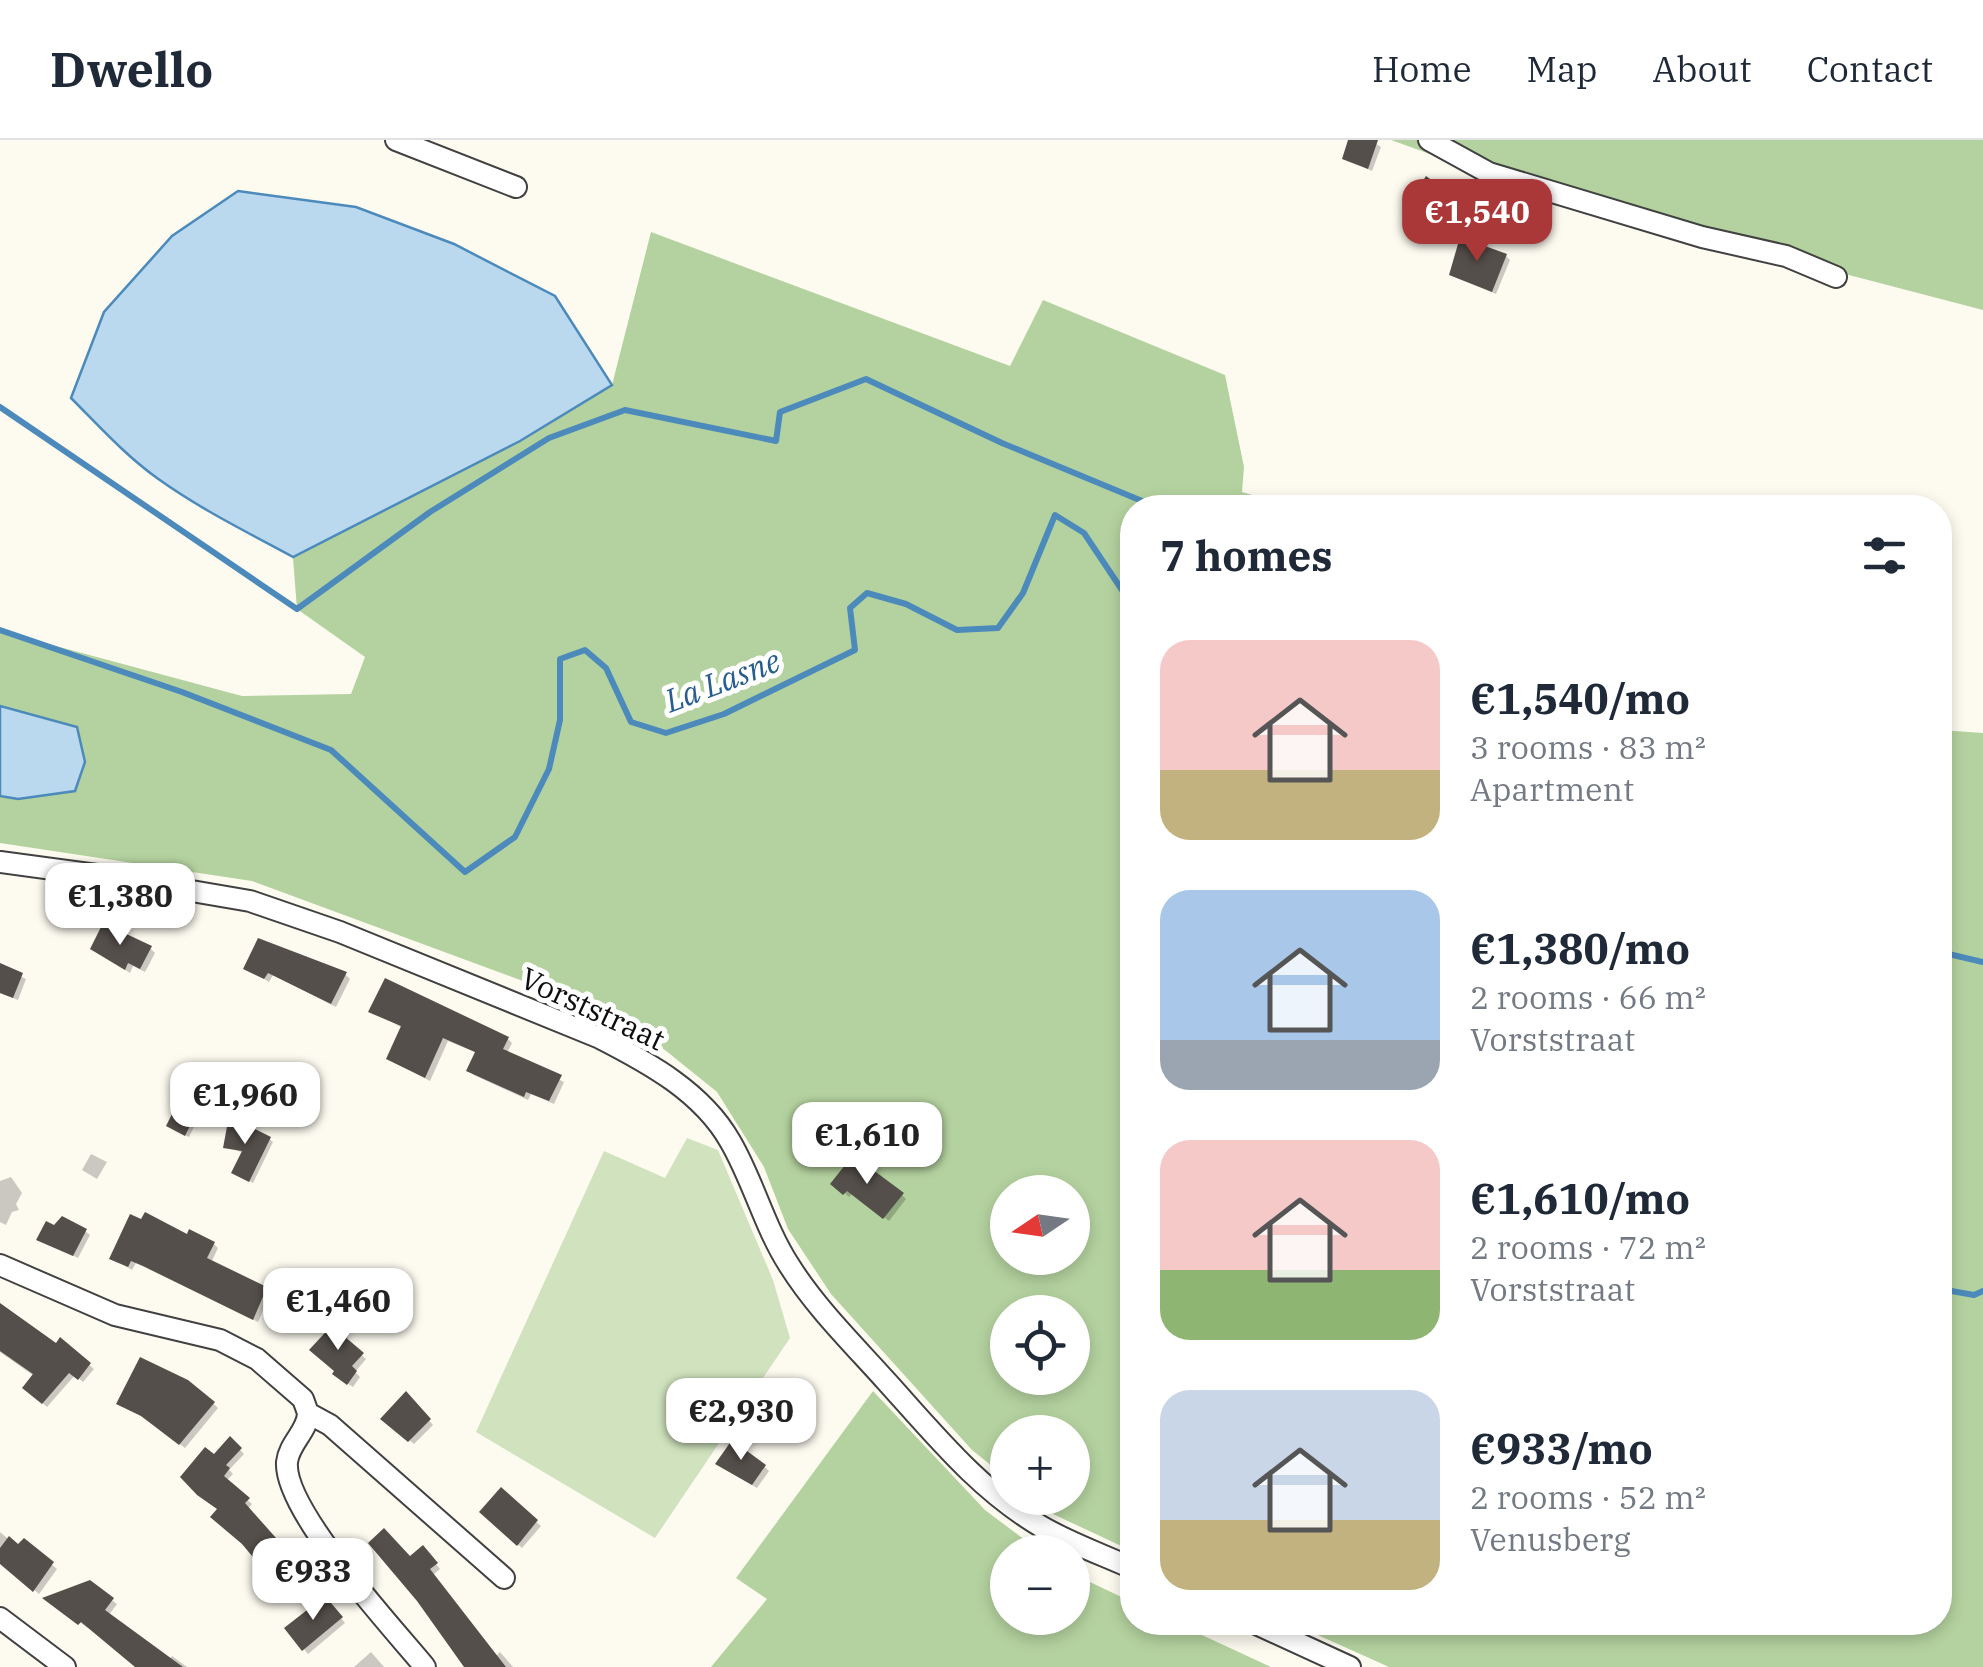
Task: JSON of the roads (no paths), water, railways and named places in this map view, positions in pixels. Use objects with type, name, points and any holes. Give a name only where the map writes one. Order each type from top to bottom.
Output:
[{"type":"street","points":[[396,140],[516,186]]},
{"type":"street","points":[[1429,140],[1489,173],[1702,237],[1786,256],[1836,276]]},
{"type":"street","name":"Vorststraat","points":[[0,862],[250,901],[340,932],[600,1038],[672,1079],[729,1140],[787,1262],[816,1304],[960,1463],[1002,1500],[1043,1528],[1120,1563]]},
{"type":"street","points":[[0,1265],[115,1315],[220,1340],[257,1360],[302,1399],[308,1421],[287,1462],[290,1482],[326,1546],[425,1667]]},
{"type":"street","points":[[308,1413],[330,1425],[504,1578]]},
{"type":"street","points":[[0,1618],[65,1667]]},
{"type":"street","points":[[1280,1635],[1350,1667]]},
{"type":"water","points":[[238,191],[356,207],[454,244],[555,296],[612,385],[520,441],[293,557],[157,478],[71,398],[104,312],[172,236]]},
{"type":"water","points":[[0,706],[77,727],[85,762],[75,791],[18,799],[0,796]]},
{"type":"waterway","points":[[0,407],[297,609],[430,512],[549,438],[625,410],[776,441],[780,412],[866,379],[1002,443],[1128,495]]},
{"type":"waterway","name":"La Lasne","points":[[0,630],[182,692],[331,750],[465,872],[515,837],[549,769],[560,720],[560,659],[585,650],[606,668],[631,722],[666,733],[724,714],[855,650],[850,608],[867,593],[906,604],[957,630],[998,628],[1023,593],[1055,515],[1084,533],[1120,587]]},
{"type":"waterway","points":[[1952,955],[1983,962]]},
{"type":"waterway","name":"La Lasne","points":[[1952,1291],[1974,1295],[1983,1291]]}]
